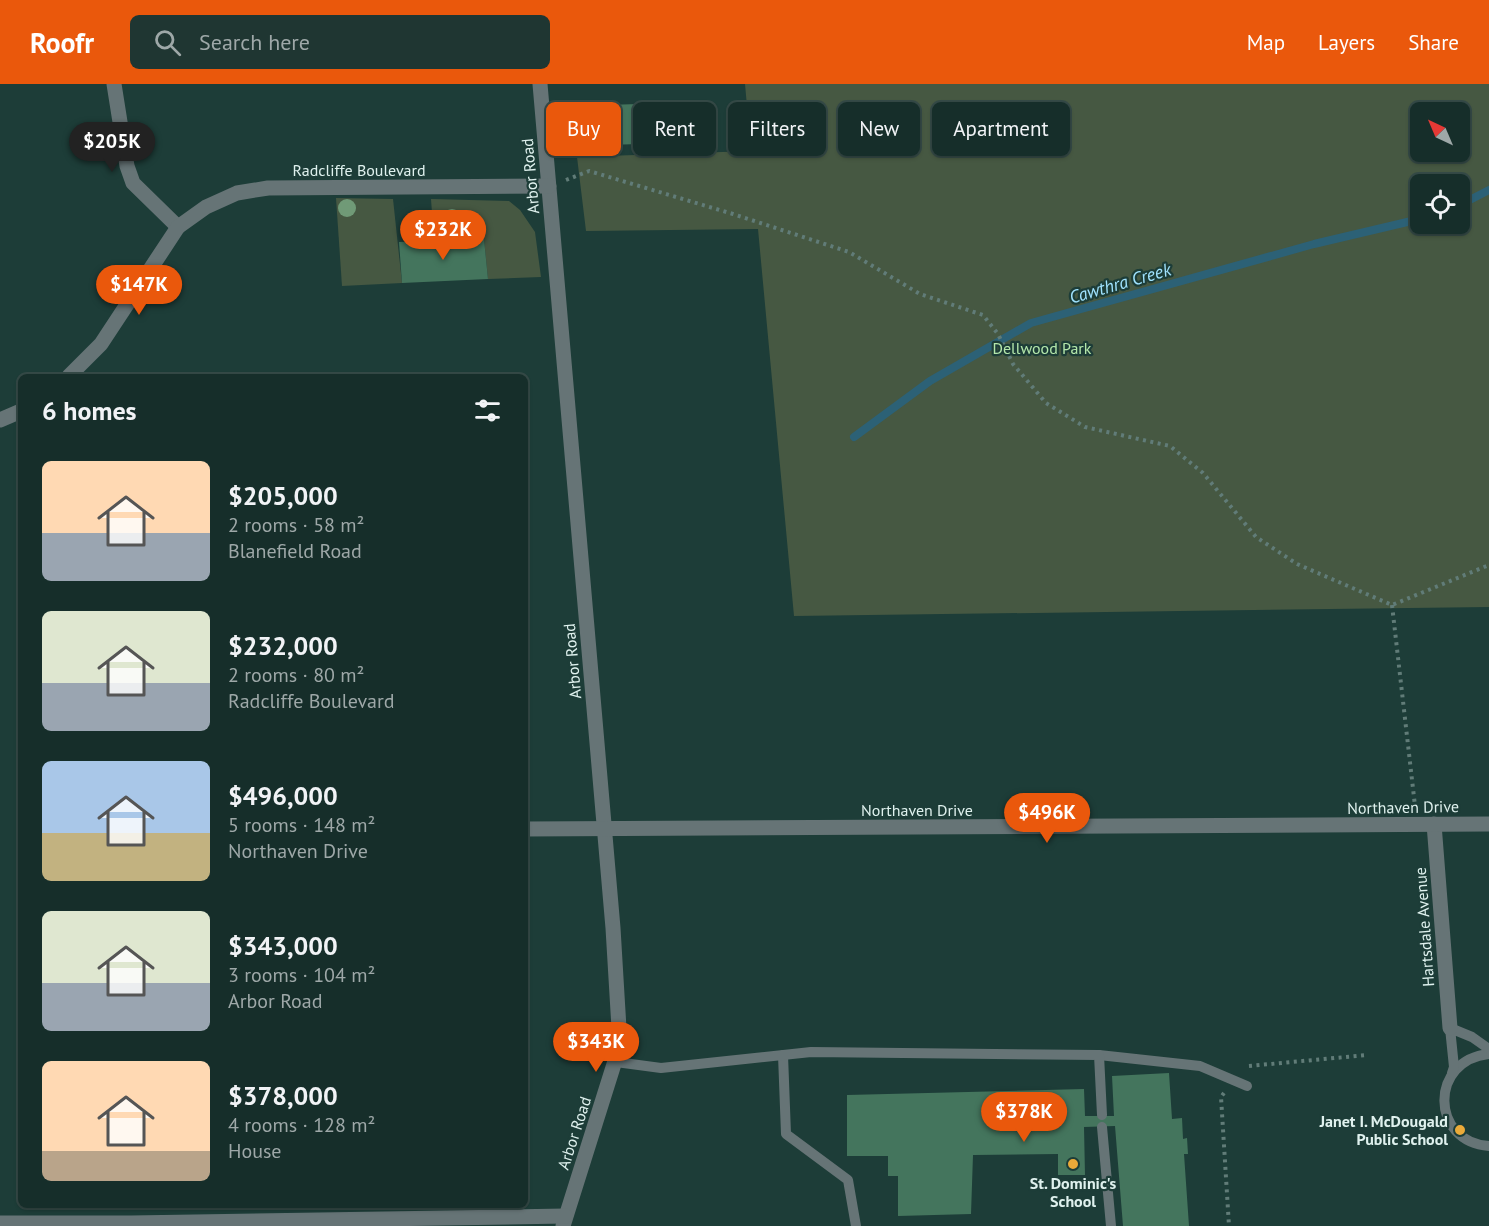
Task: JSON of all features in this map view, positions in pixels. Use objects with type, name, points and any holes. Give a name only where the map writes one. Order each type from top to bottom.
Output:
[{"type":"street","points":[[71,374],[101,344],[178,226],[133,183],[127,166],[114,84]]},
{"type":"street","name":"Arbor Road","points":[[540,84],[619,1008],[620,1045],[564,1221]]},
{"type":"street","name":"Radcliffe Boulevard","points":[[178,226],[206,207],[237,193],[268,188],[549,186]]},
{"type":"street","points":[[0,420],[18,412]]},
{"type":"street","name":"Hartsdale Avenue","points":[[1434,824],[1450,1028]]},
{"type":"street","name":"Northaven Drive","points":[[528,829],[1489,824]]},
{"type":"street","points":[[0,1223],[61,1225],[564,1221]]},
{"type":"lane","points":[[1489,1049],[1472,1037],[1450,1028],[1454,1067],[1444,1096],[1445,1112],[1452,1127],[1464,1138],[1479,1145],[1489,1146]]},
{"type":"lane","points":[[616,1062],[661,1068],[811,1053],[1099,1055],[1200,1066],[1247,1086]]},
{"type":"lane","points":[[1452,1073],[1463,1062],[1478,1055],[1489,1054]]},
{"type":"lane","points":[[783,1055],[786,1134],[848,1180],[856,1226]]},
{"type":"lane","points":[[1099,1055],[1111,1226]]},
{"type":"path","points":[[549,186],[589,171],[754,220],[849,252],[920,294],[983,315],[998,334],[1013,364],[1046,403],[1085,428],[1170,446],[1203,473],[1256,537],[1297,564],[1392,605],[1489,565]]},
{"type":"path","points":[[1392,605],[1418,825]]},
{"type":"path","points":[[1229,1226],[1221,1097],[1232,1080],[1248,1066],[1367,1055]]},
{"type":"green space","name":"Dellwood Park","points":[[745,84],[1489,84],[1489,607],[794,616],[758,229],[586,231],[577,157],[716,156],[716,152],[728,152],[728,156],[826,156],[826,102],[747,102]]},
{"type":"green space","points":[[336,198],[393,199],[402,283],[342,286]]},
{"type":"green space","points":[[431,199],[509,201],[520,210],[535,232],[541,277],[488,279],[484,239],[434,241]]},
{"type":"building","points":[[633,104],[633,144],[621,145],[621,105]]},
{"type":"building","points":[[484,239],[488,279],[402,283],[399,242]]},
{"type":"building","points":[[1169,1073],[1172,1119],[1182,1118],[1183,1139],[1187,1138],[1188,1154],[1184,1154],[1189,1226],[1123,1226],[1115,1126],[1084,1127],[1085,1175],[1058,1175],[1058,1154],[973,1155],[971,1214],[898,1216],[898,1176],[888,1176],[888,1156],[847,1156],[847,1095],[1084,1089],[1085,1116],[1114,1116],[1112,1076]]},
{"type":"waterway","name":"Cawthra Creek","points":[[1470,200],[1489,190]]},
{"type":"waterway","name":"Cawthra Creek","points":[[854,437],[930,381],[1031,323],[1314,244],[1410,221]]},
{"type":"place","name":"Janet I. McDougald Public School","points":[[1460,1130]]},
{"type":"place","name":"St. Dominic's School","points":[[1073,1164]]}]
